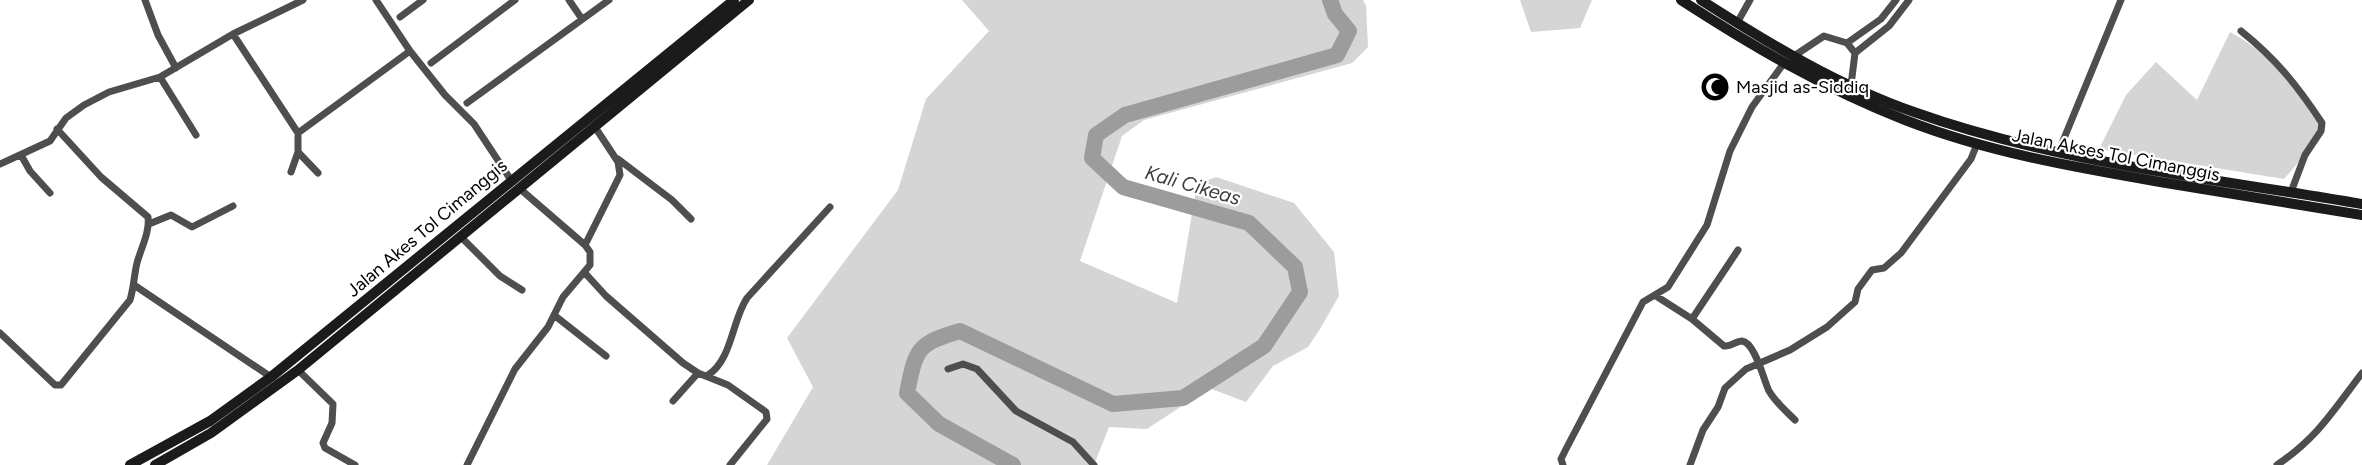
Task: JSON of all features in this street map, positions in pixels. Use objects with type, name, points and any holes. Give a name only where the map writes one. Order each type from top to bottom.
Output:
[{"type":"main road","name":"Jalan Akes Tol Cimanggis","points":[[155,465],[211,433],[251,400],[271,377],[734,0]]},
{"type":"main road","name":"Jalan Akes Tol Cimanggis","points":[[130,465],[251,400],[298,370],[749,0]]},
{"type":"main road","name":"Jalan Akses Tol Cimanggis","points":[[1681,0],[1740,29],[1784,63],[1849,97],[1897,117],[1978,139],[2051,164],[2362,215]]},
{"type":"main road","points":[[1701,0],[1740,29],[1851,85],[1978,139],[2362,204]]},
{"type":"street","points":[[145,0],[158,34],[176,68]]},
{"type":"street","points":[[0,164],[50,141],[66,118],[84,105],[109,92],[160,77],[233,34],[303,0]]},
{"type":"street","points":[[376,0],[410,51],[445,95],[474,124],[511,180]]},
{"type":"street","points":[[400,17],[423,0]]},
{"type":"street","points":[[431,63],[515,0]]},
{"type":"street","points":[[569,0],[582,19]]},
{"type":"street","points":[[467,103],[609,0]]},
{"type":"street","points":[[1740,29],[1750,0]]},
{"type":"street","points":[[1847,43],[1881,20],[1896,0]]},
{"type":"street","points":[[1851,85],[1855,53],[1889,26],[1909,0]]},
{"type":"street","points":[[2058,153],[2121,0]]},
{"type":"street","points":[[2241,31],[2270,54],[2296,83],[2322,123],[2321,131],[2306,155],[2291,192]]},
{"type":"street","points":[[233,34],[298,133],[298,152],[291,172]]},
{"type":"street","points":[[1794,56],[1824,36],[1847,43],[1855,53]]},
{"type":"street","points":[[298,133],[410,51]]},
{"type":"street","points":[[1563,465],[1562,459],[1566,449],[1643,302],[1656,296],[1668,286],[1707,225],[1730,151],[1752,107],[1784,63]]},
{"type":"street","points":[[160,77],[196,135]]},
{"type":"street","points":[[585,245],[619,178],[620,166],[616,157],[595,127]]},
{"type":"street","points":[[0,333],[55,385],[61,385],[130,300],[136,265],[149,224],[148,217],[101,177],[57,129]]},
{"type":"street","points":[[1690,465],[1703,430],[1718,407],[1725,388],[1746,369],[1790,350],[1846,312],[1872,270],[1884,268],[1901,254],[1971,159],[1978,139]]},
{"type":"street","points":[[298,152],[318,173]]},
{"type":"street","points":[[21,155],[30,171],[50,193]]},
{"type":"street","points":[[616,157],[683,209],[691,219]]},
{"type":"street","points":[[467,465],[515,369],[554,315],[567,292],[585,273],[591,261],[585,245],[519,188]]},
{"type":"street","points":[[149,224],[171,215],[192,227],[233,207]]},
{"type":"street","points":[[708,375],[722,361],[739,310],[747,298],[781,257],[830,207]]},
{"type":"street","points":[[460,236],[500,276],[522,290]]},
{"type":"street","points":[[1692,319],[1738,250]]},
{"type":"street","points":[[585,273],[606,296],[698,373],[708,375],[728,385],[768,415],[730,465]]},
{"type":"street","points":[[134,285],[271,377]]},
{"type":"street","points":[[1656,296],[1692,319],[1724,346],[1744,342],[1759,362],[1770,393],[1795,420]]},
{"type":"street","points":[[554,315],[606,356]]},
{"type":"street","points":[[948,369],[963,364],[977,369],[1016,411],[1073,442],[1094,465]]},
{"type":"street","points":[[298,370],[333,404],[332,423],[323,442],[325,448],[355,465]]},
{"type":"street","points":[[673,401],[698,373]]},
{"type":"street","points":[[2277,465],[2304,447],[2344,399],[2362,373]]},
{"type":"shaded area","points":[[962,0],[1363,0],[1366,6],[1368,47],[1352,63],[1144,120],[1122,136],[1080,261],[1177,303],[1197,184],[1216,177],[1294,203],[1334,252],[1339,296],[1308,347],[1273,366],[1246,402],[1209,388],[1147,429],[1109,427],[1094,465],[767,465],[813,387],[787,338],[898,190],[926,99],[989,31]]},
{"type":"shaded area","points":[[1520,0],[1592,0],[1580,28],[1531,32]]},
{"type":"shaded area","points":[[2230,32],[2259,51],[2272,63],[2295,89],[2325,131],[2284,179],[2062,143],[2100,147],[2126,95],[2156,62],[2197,100]]},
{"type":"waterway","name":"Kali Cikeas","points":[[1013,465],[939,424],[907,393],[916,357],[920,350],[934,340],[960,331],[1113,404],[1183,398],[1264,346],[1300,292],[1295,267],[1249,223],[1123,187],[1092,158],[1096,135],[1125,115],[1337,55],[1349,31],[1335,14],[1330,0]]},
{"type":"place","name":"Masjid as-Siddiq","points":[[1715,87]]}]
